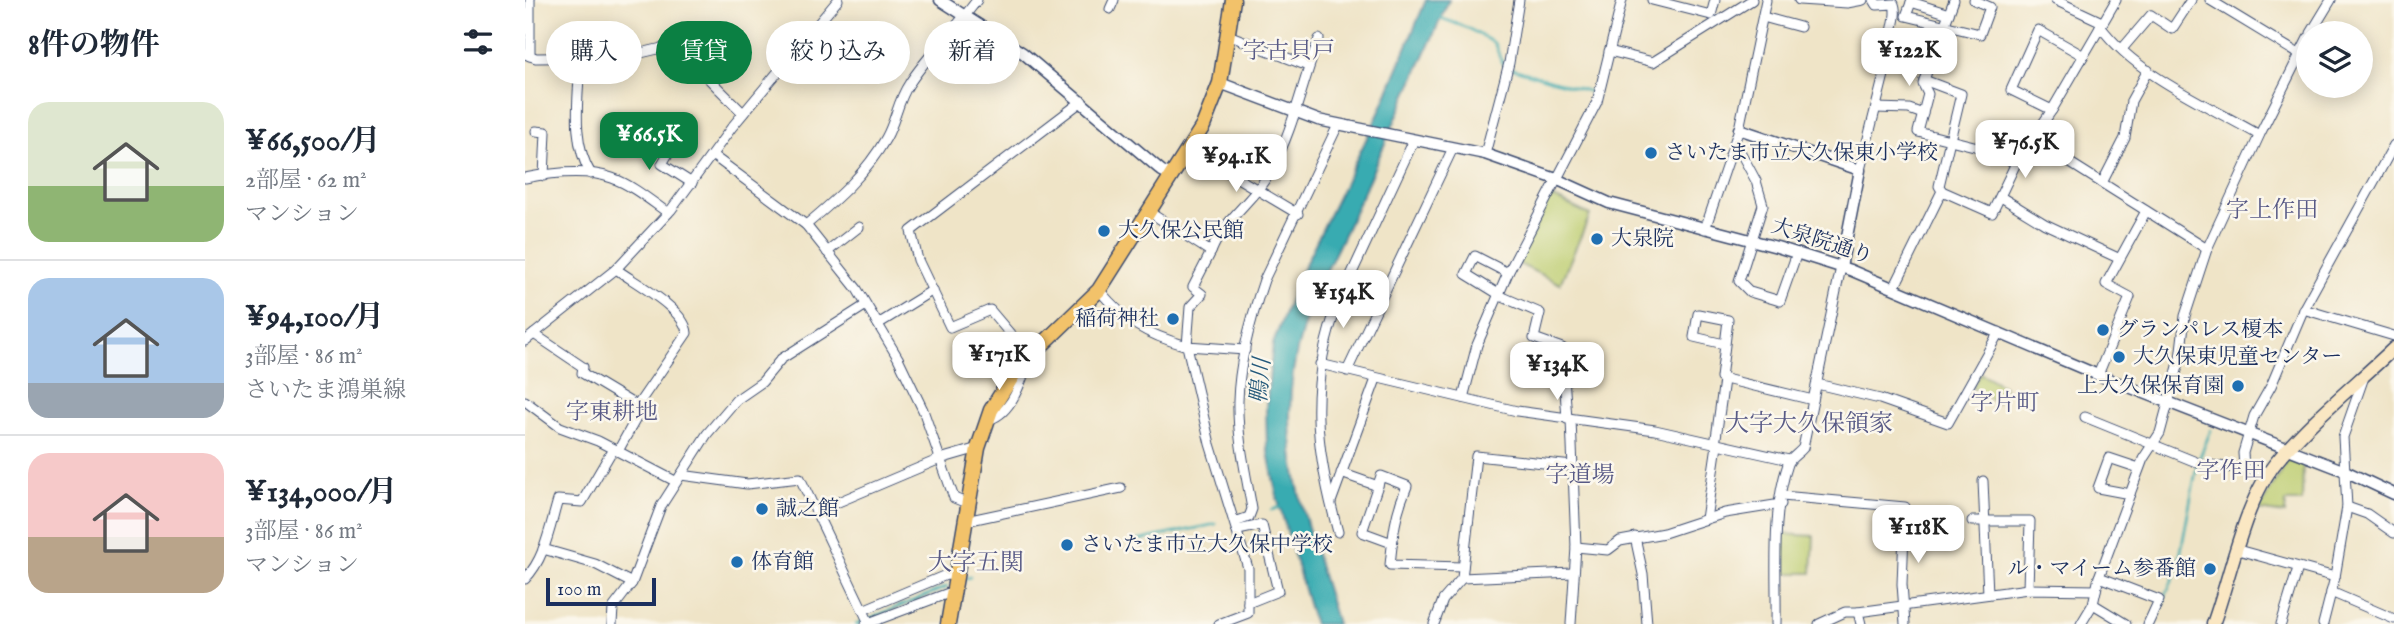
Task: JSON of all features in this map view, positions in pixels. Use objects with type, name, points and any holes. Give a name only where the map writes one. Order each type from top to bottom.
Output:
[{"type":"main road","points":[[949,624],[978,448],[987,420],[1000,393],[1025,361],[1099,290],[1189,149],[1210,113],[1220,83],[1233,0]]},
{"type":"main road","points":[[2213,624],[2249,515],[2271,472],[2288,449],[2365,375],[2392,354]]},
{"type":"street","points":[[530,0],[528,55],[546,56]]},
{"type":"street","points":[[525,341],[616,269],[668,213],[743,113],[838,0]]},
{"type":"street","points":[[940,0],[1023,53],[1162,171],[1172,175]]},
{"type":"street","points":[[806,225],[860,176],[888,136],[900,99],[909,84],[937,46],[978,0]]},
{"type":"street","points":[[1485,154],[1509,64],[1519,0]]},
{"type":"street","points":[[1463,398],[1477,345],[1508,273],[1597,102],[1622,0]]},
{"type":"street","points":[[1652,0],[1711,15],[1715,0]]},
{"type":"street","points":[[1609,51],[1653,62],[1752,0]]},
{"type":"street","points":[[1705,229],[1739,129],[1766,0]]},
{"type":"street","points":[[1799,0],[1825,3],[1863,0]]},
{"type":"street","points":[[1776,624],[1777,547],[1789,460],[1803,448],[1860,170],[1890,51],[1889,40],[1897,4],[1877,5],[1874,0]]},
{"type":"street","points":[[1954,0],[1941,27],[1924,80],[1928,94],[1918,132],[1982,148],[2016,163]]},
{"type":"street","points":[[1949,14],[1911,1],[1906,16],[1941,27],[1980,34],[1990,7],[1974,0]]},
{"type":"street","points":[[2055,0],[2101,24],[2122,49],[2148,71],[2259,135]]},
{"type":"street","points":[[1924,80],[1961,94],[1939,186],[1942,191],[1992,213],[2016,163],[2052,110],[2116,0]]},
{"type":"street","points":[[2122,49],[2151,15],[2172,29],[2191,0]]},
{"type":"street","points":[[2210,0],[2296,52]]},
{"type":"street","points":[[2318,21],[2329,1]]},
{"type":"street","points":[[1763,17],[1800,27]]},
{"type":"street","points":[[2052,110],[2011,90],[2038,30],[2082,55]]},
{"type":"street","points":[[1228,35],[1308,66]]},
{"type":"street","points":[[1219,624],[1248,613],[1248,568],[1210,444],[1187,346],[1190,307],[1202,294],[1193,287],[1224,225],[1257,192],[1273,167],[1295,113],[1308,66],[1319,40]]},
{"type":"street","points":[[642,53],[662,48],[679,49],[743,113]]},
{"type":"street","points":[[2081,624],[2093,604],[2099,577],[2140,468],[2155,444],[2181,359],[2185,316],[2207,249],[2296,60]]},
{"type":"street","points":[[2102,183],[2125,138],[2131,101],[2148,71]]},
{"type":"street","name":"大泉院通り","points":[[1220,83],[1295,113],[1343,126],[1485,154],[1556,179],[1609,203],[1753,240],[1841,267],[2167,403],[2345,471],[2394,494]]},
{"type":"street","points":[[579,84],[578,134],[581,156],[591,174]]},
{"type":"street","points":[[1025,361],[991,310],[950,327],[918,260],[911,231],[1082,101]]},
{"type":"street","points":[[1876,108],[1909,109],[1923,114]]},
{"type":"street","points":[[1236,526],[1249,517],[1252,509],[1242,456],[1238,403],[1245,350],[1264,280],[1343,126]]},
{"type":"street","points":[[1739,129],[1860,170]]},
{"type":"street","points":[[535,131],[546,132],[544,176]]},
{"type":"street","points":[[1338,532],[1318,445],[1317,394],[1320,364],[1328,326],[1409,140]]},
{"type":"street","points":[[675,142],[662,164],[692,183]]},
{"type":"street","points":[[1735,142],[1762,200],[1761,216],[1739,281],[1750,292],[1780,300],[1797,253]]},
{"type":"street","points":[[2031,142],[2207,249]]},
{"type":"street","points":[[2244,467],[2243,453],[2247,433],[2271,386],[2303,309],[2394,145]]},
{"type":"street","points":[[1223,169],[1237,146]]},
{"type":"street","points":[[1346,371],[1453,148]]},
{"type":"street","points":[[1189,149],[1257,192],[1298,214]]},
{"type":"street","points":[[712,155],[806,225],[827,252],[878,324],[923,410],[955,500],[969,504]]},
{"type":"street","points":[[525,178],[591,174],[616,179],[668,213]]},
{"type":"street","points":[[1894,288],[1942,191]]},
{"type":"street","points":[[2001,197],[2045,224],[2118,258]]},
{"type":"street","points":[[2098,374],[2130,298],[2106,284],[2146,211]]},
{"type":"street","points":[[1149,212],[1211,251]]},
{"type":"street","points":[[827,252],[859,227]]},
{"type":"street","points":[[1508,273],[1475,256],[1466,274],[1540,313],[1534,338],[1562,348],[1573,466],[1576,547],[1571,624]]},
{"type":"street","points":[[616,269],[680,315],[687,328],[687,333],[637,406]]},
{"type":"street","points":[[878,324],[933,290]]},
{"type":"street","points":[[1099,290],[1132,325],[1157,338],[1187,346],[1245,350]]},
{"type":"street","points":[[612,624],[613,608],[632,583],[661,506],[715,424],[736,400],[762,382],[781,359],[866,305]]},
{"type":"street","points":[[2303,309],[2394,336]]},
{"type":"street","points":[[1817,384],[1880,399],[1948,423],[1999,332]]},
{"type":"street","points":[[525,579],[534,570],[543,549],[558,500],[582,502],[639,413],[637,406],[582,373],[583,367],[534,334]]},
{"type":"street","points":[[1706,519],[1724,380],[1721,374],[1724,344]]},
{"type":"street","points":[[1320,364],[1463,398],[1569,419],[1655,430],[1789,460]]},
{"type":"street","points":[[2323,624],[2335,577],[2347,506],[2343,437],[2365,375]]},
{"type":"street","points":[[1330,503],[1376,379]]},
{"type":"street","points":[[1724,380],[1813,400]]},
{"type":"street","points":[[525,401],[556,425],[678,478],[747,484],[797,477],[817,511],[868,623],[955,584],[946,575],[863,610]]},
{"type":"street","points":[[2085,417],[2197,462],[2271,472]]},
{"type":"street","points":[[817,511],[940,459],[978,448]]},
{"type":"street","points":[[1434,624],[1443,600],[1462,578],[1476,456],[1573,466]]},
{"type":"street","points":[[2130,494],[2098,488],[2109,458],[2140,468]]},
{"type":"street","points":[[1341,473],[1378,486]]},
{"type":"street","points":[[1392,543],[1361,532],[1381,476],[1407,486],[1394,517],[1392,543],[1390,565],[1463,567]]},
{"type":"street","points":[[1983,481],[1987,594]]},
{"type":"street","points":[[966,521],[1121,488]]},
{"type":"street","points":[[1576,547],[1608,550],[1620,541],[1664,533],[1706,519],[1782,500],[1905,507],[1902,605],[1905,624]]},
{"type":"street","points":[[2347,506],[2367,514],[2394,533]]},
{"type":"street","points":[[1972,521],[2030,521],[2028,589]]},
{"type":"street","points":[[1236,526],[1262,525],[1278,591],[1248,603]]},
{"type":"street","points":[[1635,537],[1643,574],[1647,624]]},
{"type":"street","points":[[543,549],[595,564],[632,583]]},
{"type":"street","points":[[2238,550],[2335,577]]},
{"type":"street","points":[[2281,624],[2298,568]]},
{"type":"street","points":[[1462,578],[1573,573]]},
{"type":"street","points":[[2099,577],[2159,600],[2148,624]]},
{"type":"street","points":[[1819,624],[1845,612],[1987,594],[2028,589],[2096,590]]},
{"type":"street","points":[[2331,592],[2394,618]]},
{"type":"street","points":[[2093,604],[2126,624]]},
{"type":"street","points":[[1858,612],[1861,624]]},
{"type":"green space","points":[[1550,196],[1590,215],[1560,284],[1517,263]]},
{"type":"green space","points":[[1980,373],[2005,387],[1997,403],[1972,388]]},
{"type":"green space","points":[[2288,459],[2303,463],[2302,502],[2286,502],[2285,514],[2259,510]]},
{"type":"green space","points":[[1781,534],[1814,536],[1812,573],[1779,573]]},
{"type":"water","points":[[1426,0],[1449,0],[1320,285],[1301,333],[1295,359],[1290,418],[1295,470],[1306,522],[1337,624],[1314,624],[1277,497],[1267,447],[1266,407],[1273,344],[1296,283],[1379,113]]},
{"type":"waterway","points":[[1438,17],[1468,28],[1494,43],[1504,66]]},
{"type":"waterway","points":[[1510,68],[1594,93]]},
{"type":"waterway","points":[[2199,459],[2211,430]]},
{"type":"waterway","points":[[2155,620],[2178,567],[2197,465]]},
{"type":"waterway","points":[[1271,510],[1281,507]]},
{"type":"waterway","points":[[1136,541],[1216,524]]},
{"type":"waterway","points":[[960,581],[970,577]]},
{"type":"waterway","points":[[856,624],[947,587]]},
{"type":"place","name":"さいたま市立大久保東小学校","points":[[1651,153]]},
{"type":"place","name":"大久保公民館","points":[[1104,231]]},
{"type":"place","name":"大泉院","points":[[1597,239]]},
{"type":"place","name":"稲荷神社","points":[[1173,319]]},
{"type":"place","name":"グランパレス榎本","points":[[2103,330]]},
{"type":"place","name":"大久保東児童センター","points":[[2119,357]]},
{"type":"place","name":"上大久保保育園","points":[[2238,386]]},
{"type":"place","name":"誠之館","points":[[762,509]]},
{"type":"place","name":"さいたま市立大久保中学校","points":[[1067,545]]},
{"type":"place","name":"体育館","points":[[737,562]]},
{"type":"place","name":"ル・マイーム参番館","points":[[2210,569]]},
{"type":"district","name":"字古貝戸","points":[[1289,51]]},
{"type":"district","name":"字上作田","points":[[2272,210]]},
{"type":"district","name":"字片町","points":[[2005,403]]},
{"type":"district","name":"字東耕地","points":[[612,412]]},
{"type":"district","name":"大字大久保領家","points":[[1809,424]]},
{"type":"district","name":"字作田","points":[[2231,471]]},
{"type":"district","name":"字道場","points":[[1580,475]]},
{"type":"district","name":"大字五関","points":[[976,563]]},
{"type":"water label","name":"鴨川","points":[[1261,381]]}]
